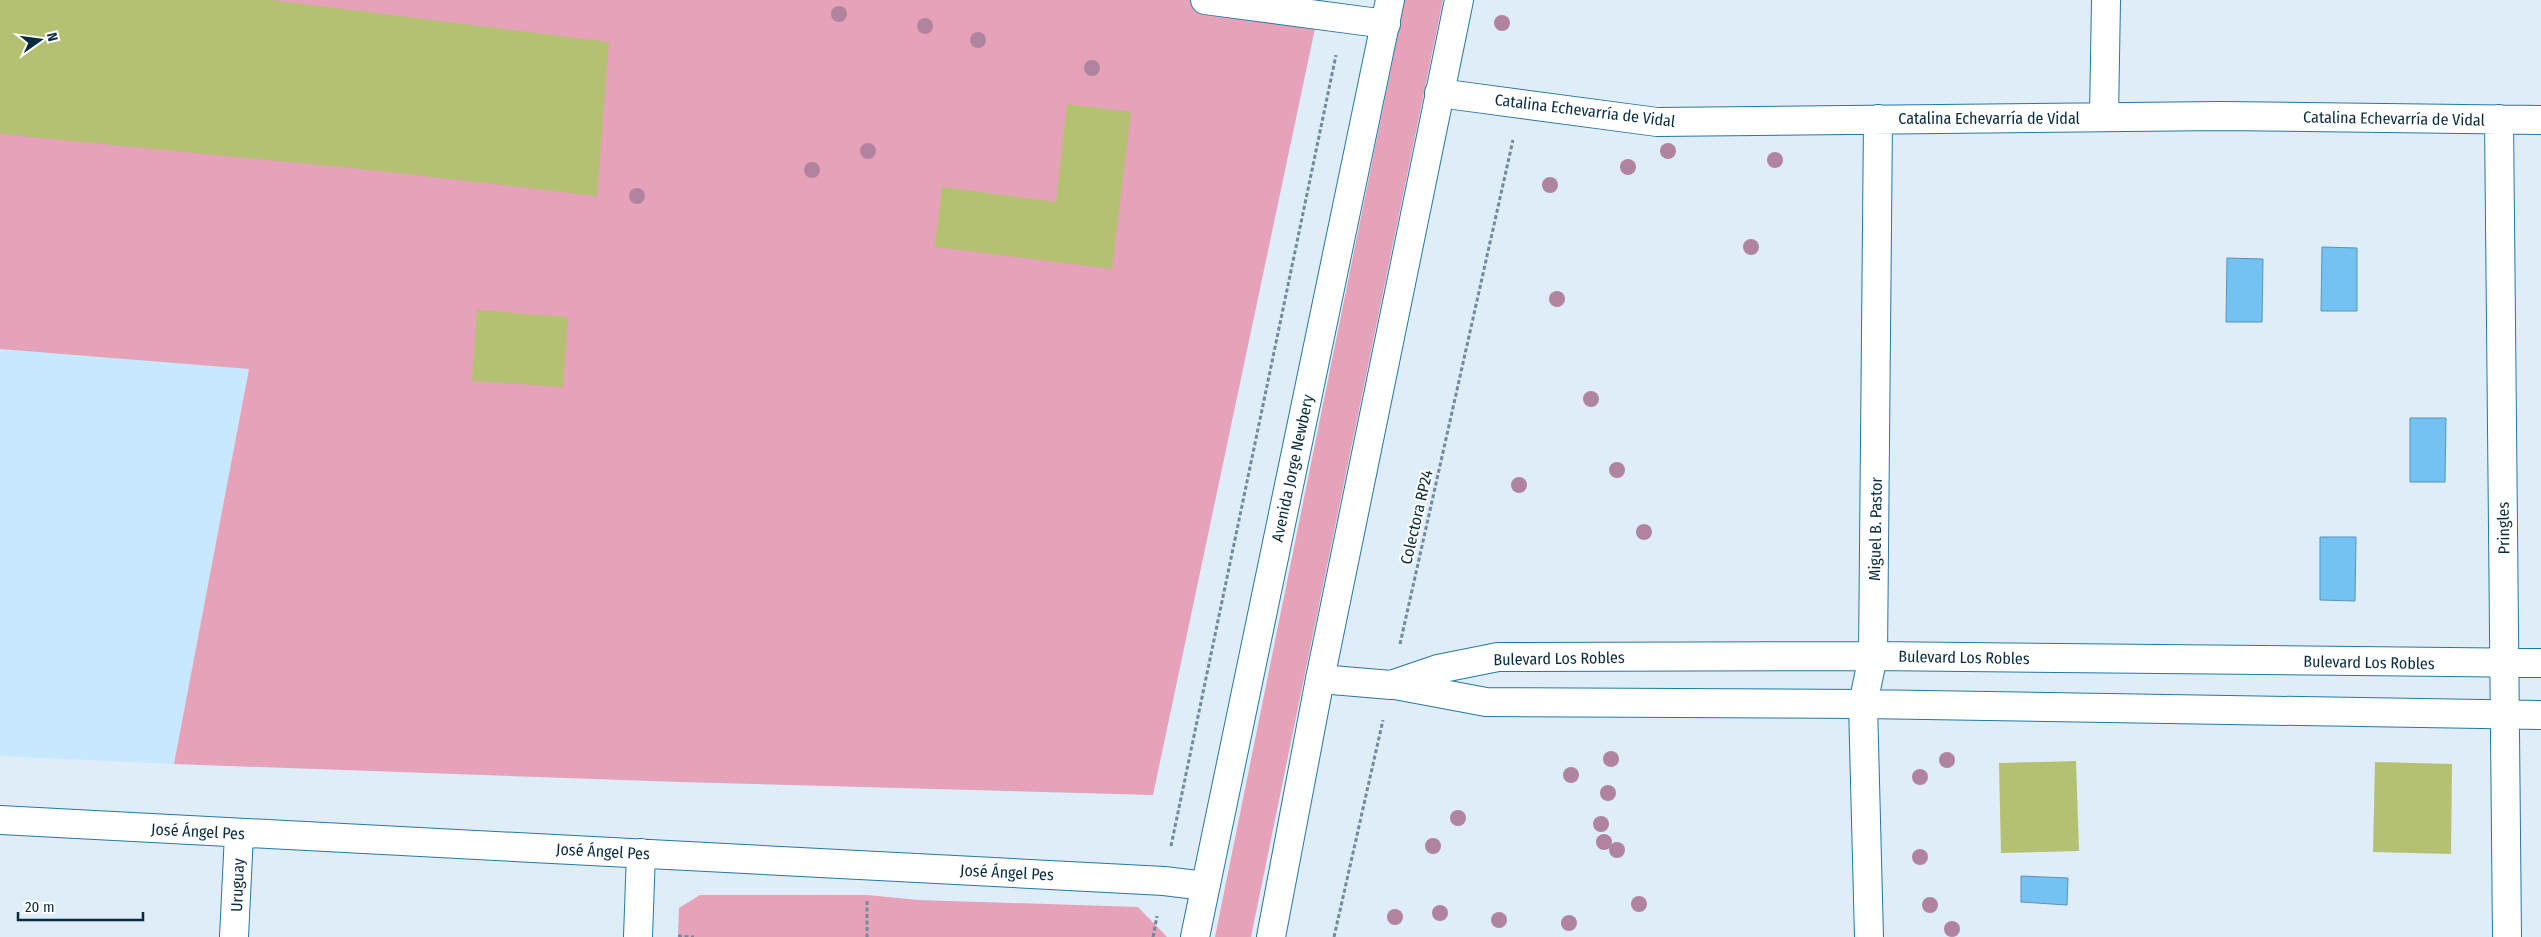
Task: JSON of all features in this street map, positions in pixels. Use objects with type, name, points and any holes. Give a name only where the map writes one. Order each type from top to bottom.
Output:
[{"type":"street","points":[[1205,0],[1344,18],[1388,12]]},
{"type":"street","points":[[1270,937],[1320,679],[1459,0]]},
{"type":"street","points":[[2104,117],[2106,0]]},
{"type":"street","name":"Avenida Jorge Newbery","points":[[1195,937],[1388,12]]},
{"type":"street","name":"Catalina Echevarría de Vidal","points":[[1439,93],[1657,122],[2221,116],[2541,120]]},
{"type":"street","name":"Miguel B. Pastor","points":[[1869,937],[1862,704],[1874,656],[1878,119]]},
{"type":"street","name":"Pringles","points":[[2499,119],[2507,937]]},
{"type":"street","name":"Bulevard Los Robles","points":[[1391,685],[1438,670],[1498,657],[1874,656],[2541,663]]},
{"type":"street","name":"Bulevard Los Robles","points":[[1320,679],[1391,685],[1486,702],[1862,704],[2541,715]]},
{"type":"street","name":"José Ángel Pes","points":[[0,820],[1164,881],[1205,886]]},
{"type":"street","name":"Uruguay","points":[[234,937],[239,834]]},
{"type":"street","points":[[638,937],[641,853]]},
{"type":"path","points":[[1153,937],[1344,18]]},
{"type":"path","name":"Colectora RP24","points":[[1334,937],[1522,103]]},
{"type":"path","points":[[867,895],[867,937]]},
{"type":"path","points":[[678,936],[694,937]]},
{"type":"shaded area","points":[[0,0],[1321,0],[1153,795],[680,782],[174,764],[249,369],[0,349]]},
{"type":"shaded area","points":[[1405,0],[1443,0],[1251,937],[1215,937]]},
{"type":"shaded area","points":[[0,349],[249,369],[174,764],[0,756]]},
{"type":"shaded area","points":[[700,895],[867,895],[918,900],[1138,907],[1167,937],[678,937],[679,908]]},
{"type":"water","points":[[2322,247],[2357,248],[2357,311],[2321,311]]},
{"type":"water","points":[[2227,258],[2263,259],[2262,322],[2226,322]]},
{"type":"water","points":[[2410,418],[2446,418],[2445,482],[2410,482]]},
{"type":"water","points":[[2320,537],[2356,537],[2355,601],[2320,600]]},
{"type":"water","points":[[2021,876],[2068,878],[2067,905],[2021,902]]},
{"type":"building","points":[[0,0],[271,0],[609,42],[597,196],[370,170],[0,134]]},
{"type":"building","points":[[1067,104],[1131,112],[1112,269],[935,247],[942,187],[1056,202]]},
{"type":"building","points":[[477,310],[568,317],[563,387],[472,381]]},
{"type":"building","points":[[2076,761],[2079,851],[2001,853],[1999,763]]},
{"type":"building","points":[[2375,762],[2452,764],[2451,854],[2373,852]]}]
